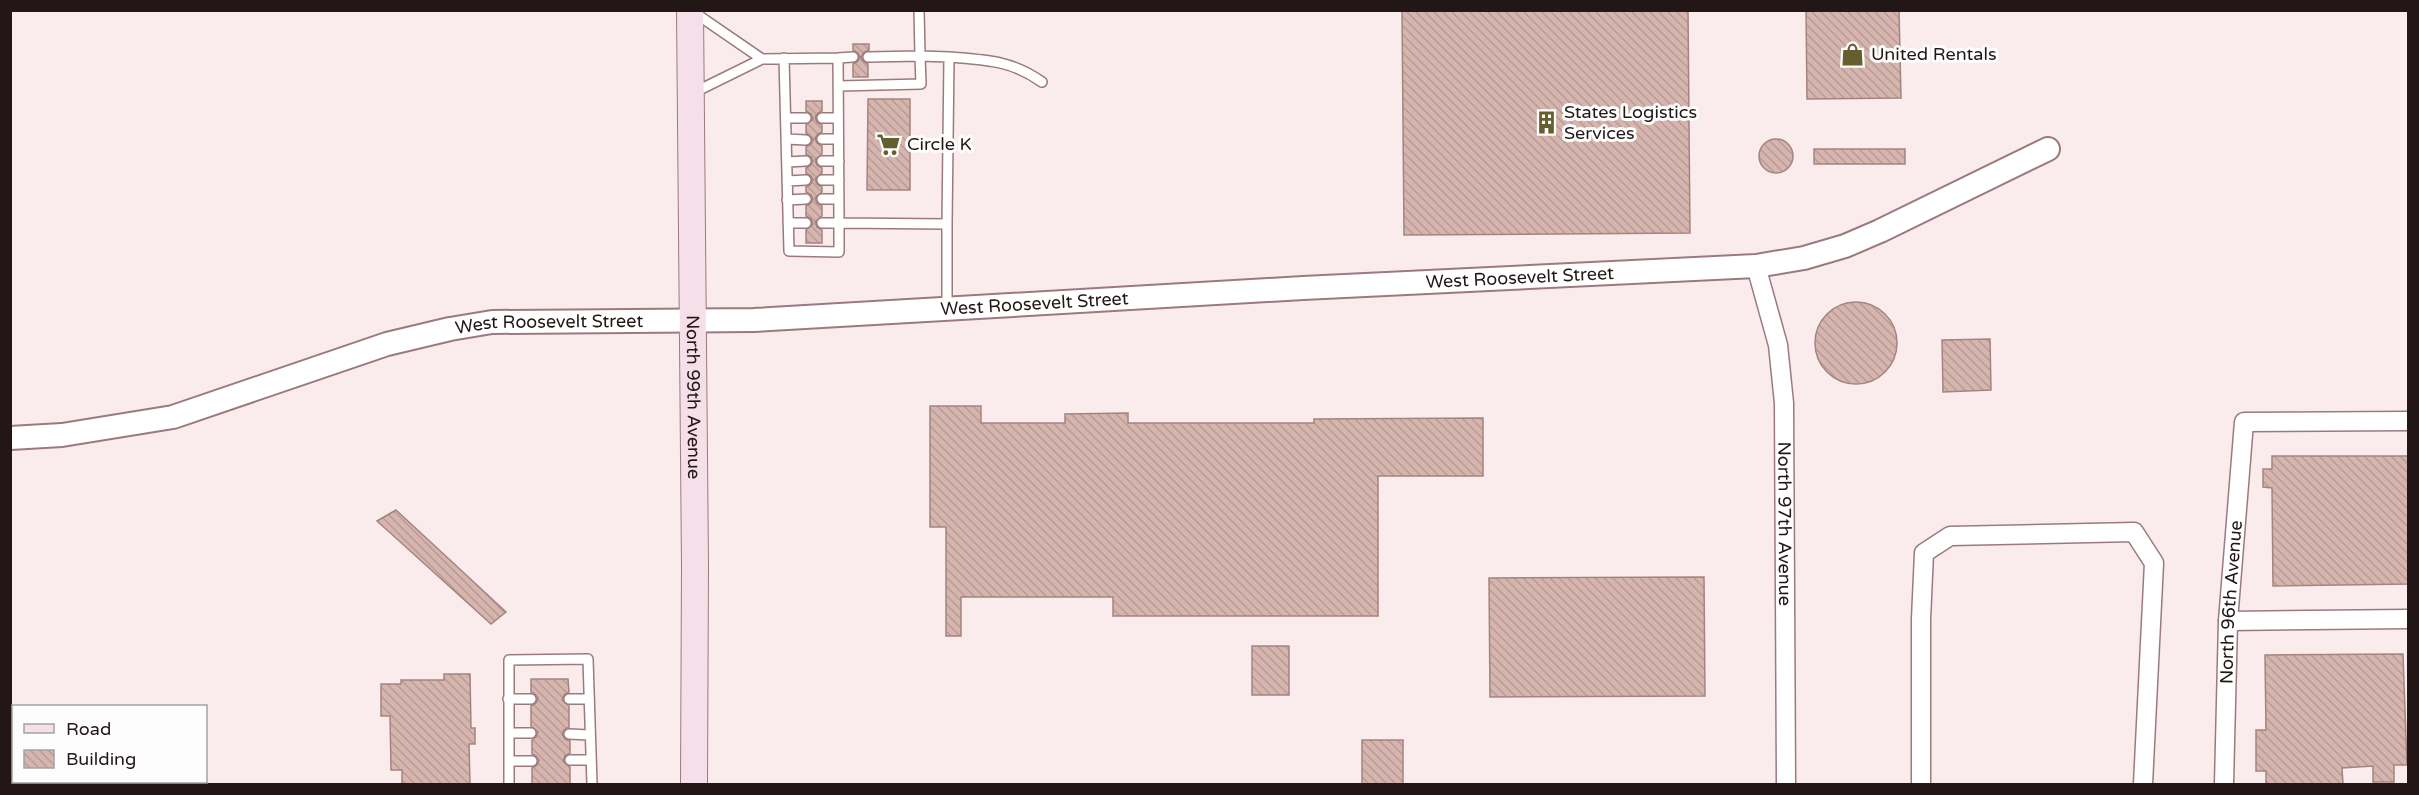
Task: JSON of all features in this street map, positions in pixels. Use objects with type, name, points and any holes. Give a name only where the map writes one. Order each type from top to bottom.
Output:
[{"type":"main road","name":"North 99th Avenue","points":[[690,10],[695,567],[694,784]]},
{"type":"street","name":"West Roosevelt Street","points":[[10,438],[62,435],[173,417],[387,344],[450,328],[492,322],[754,320],[1303,288],[1756,266],[1804,258],[1845,246],[2048,149]]},
{"type":"street","name":"North 97th Avenue","points":[[1756,266],[1778,345],[1784,403],[1786,784]]},
{"type":"street","name":"North 96th Avenue","points":[[2224,784],[2228,621],[2244,422],[2409,421]]},
{"type":"street","points":[[1921,784],[1921,619],[1924,553],[1950,536],[2134,532],[2154,563],[2143,784]]},
{"type":"street","points":[[2228,621],[2409,619]]},
{"type":"lane","points":[[690,10],[762,59]]},
{"type":"lane","points":[[838,86],[921,84],[919,10]]},
{"type":"lane","points":[[868,57],[920,56],[1001,61],[1024,69],[1042,82]]},
{"type":"lane","points":[[690,95],[762,59],[853,57]]},
{"type":"lane","points":[[947,310],[949,57]]},
{"type":"lane","points":[[784,58],[789,251],[838,252],[838,58]]},
{"type":"lane","points":[[786,118],[806,118]]},
{"type":"lane","points":[[822,118],[838,118]]},
{"type":"lane","points":[[786,140],[806,140]]},
{"type":"lane","points":[[822,140],[838,140]]},
{"type":"lane","points":[[787,162],[806,161]]},
{"type":"lane","points":[[822,161],[839,161]]},
{"type":"lane","points":[[787,181],[806,180]]},
{"type":"lane","points":[[822,180],[839,180]]},
{"type":"lane","points":[[822,199],[839,199]]},
{"type":"lane","points":[[787,200],[806,200]]},
{"type":"lane","points":[[788,223],[806,223]]},
{"type":"lane","points":[[822,223],[947,224]]},
{"type":"lane","points":[[509,784],[509,660],[588,659],[592,784]]},
{"type":"lane","points":[[508,699],[531,699]]},
{"type":"lane","points":[[569,699],[588,699]]},
{"type":"lane","points":[[509,733],[531,733]]},
{"type":"lane","points":[[569,734],[589,735]]},
{"type":"lane","points":[[570,760],[590,760]]},
{"type":"lane","points":[[509,761],[532,761]]},
{"type":"building","name":"States Logistics Services","points":[[1402,10],[1688,10],[1690,233],[1404,235]]},
{"type":"building","name":"United Rentals","points":[[1806,10],[1899,10],[1901,98],[1807,99]]},
{"type":"building","points":[[853,44],[869,44],[869,50],[861,57],[868,64],[868,77],[853,77],[853,64],[860,57],[853,50]]},
{"type":"building","name":"Circle K","points":[[868,99],[910,99],[910,190],[867,190]]},
{"type":"building","points":[[806,101],[822,101],[822,111],[815,117],[822,125],[822,132],[815,138],[822,146],[822,154],[815,160],[822,168],[822,173],[815,179],[822,187],[822,192],[815,198],[822,206],[822,216],[815,222],[822,230],[822,243],[806,243],[806,230],[813,224],[806,216],[806,206],[813,199],[806,192],[806,187],[813,180],[806,173],[806,168],[813,161],[806,154],[806,147],[813,140],[806,133],[806,125],[813,119],[806,111]]},
{"type":"building","points":[[1776,139],[1788,144],[1793,156],[1788,168],[1776,173],[1764,168],[1759,156],[1764,144]]},
{"type":"building","points":[[1814,149],[1905,149],[1905,164],[1814,164]]},
{"type":"building","points":[[1848,302],[1864,302],[1879,309],[1890,320],[1897,335],[1894,359],[1885,372],[1864,384],[1848,384],[1833,377],[1822,366],[1815,351],[1815,335],[1822,320],[1833,309]]},
{"type":"building","points":[[1990,339],[1991,390],[1943,392],[1942,340]]},
{"type":"building","points":[[930,406],[981,406],[981,423],[1065,423],[1065,414],[1128,413],[1128,423],[1314,423],[1314,419],[1483,418],[1483,476],[1378,476],[1378,616],[1113,616],[1113,597],[961,597],[961,636],[946,636],[946,527],[930,527]]},
{"type":"building","points":[[2272,456],[2409,456],[2409,584],[2273,586],[2272,488],[2263,487],[2263,469],[2272,469]]},
{"type":"building","points":[[396,510],[506,612],[491,624],[377,521]]},
{"type":"building","points":[[1704,577],[1705,696],[1490,697],[1489,578]]},
{"type":"building","points":[[1252,646],[1289,646],[1289,695],[1252,695]]},
{"type":"building","points":[[2403,654],[2407,765],[2394,765],[2394,782],[2373,782],[2373,766],[2342,768],[2343,784],[2266,784],[2266,771],[2256,771],[2256,730],[2266,730],[2265,655]]},
{"type":"building","points":[[444,674],[470,674],[471,728],[475,728],[475,744],[469,744],[470,784],[402,784],[402,770],[391,770],[390,716],[381,716],[381,684],[401,684],[401,680],[444,680]]},
{"type":"building","points":[[531,679],[568,679],[569,692],[562,700],[569,706],[569,727],[562,734],[570,741],[570,753],[563,761],[570,767],[570,784],[532,784],[532,768],[539,760],[532,754],[532,740],[538,732],[531,726],[531,706],[538,698],[531,692]]},
{"type":"building","points":[[1362,740],[1403,740],[1403,784],[1362,784]]},
{"type":"place","name":"United Rentals","points":[[1853,54]]},
{"type":"place","name":"States Logistics Services","points":[[1546,122]]},
{"type":"place","name":"Circle K","points":[[889,144]]}]
